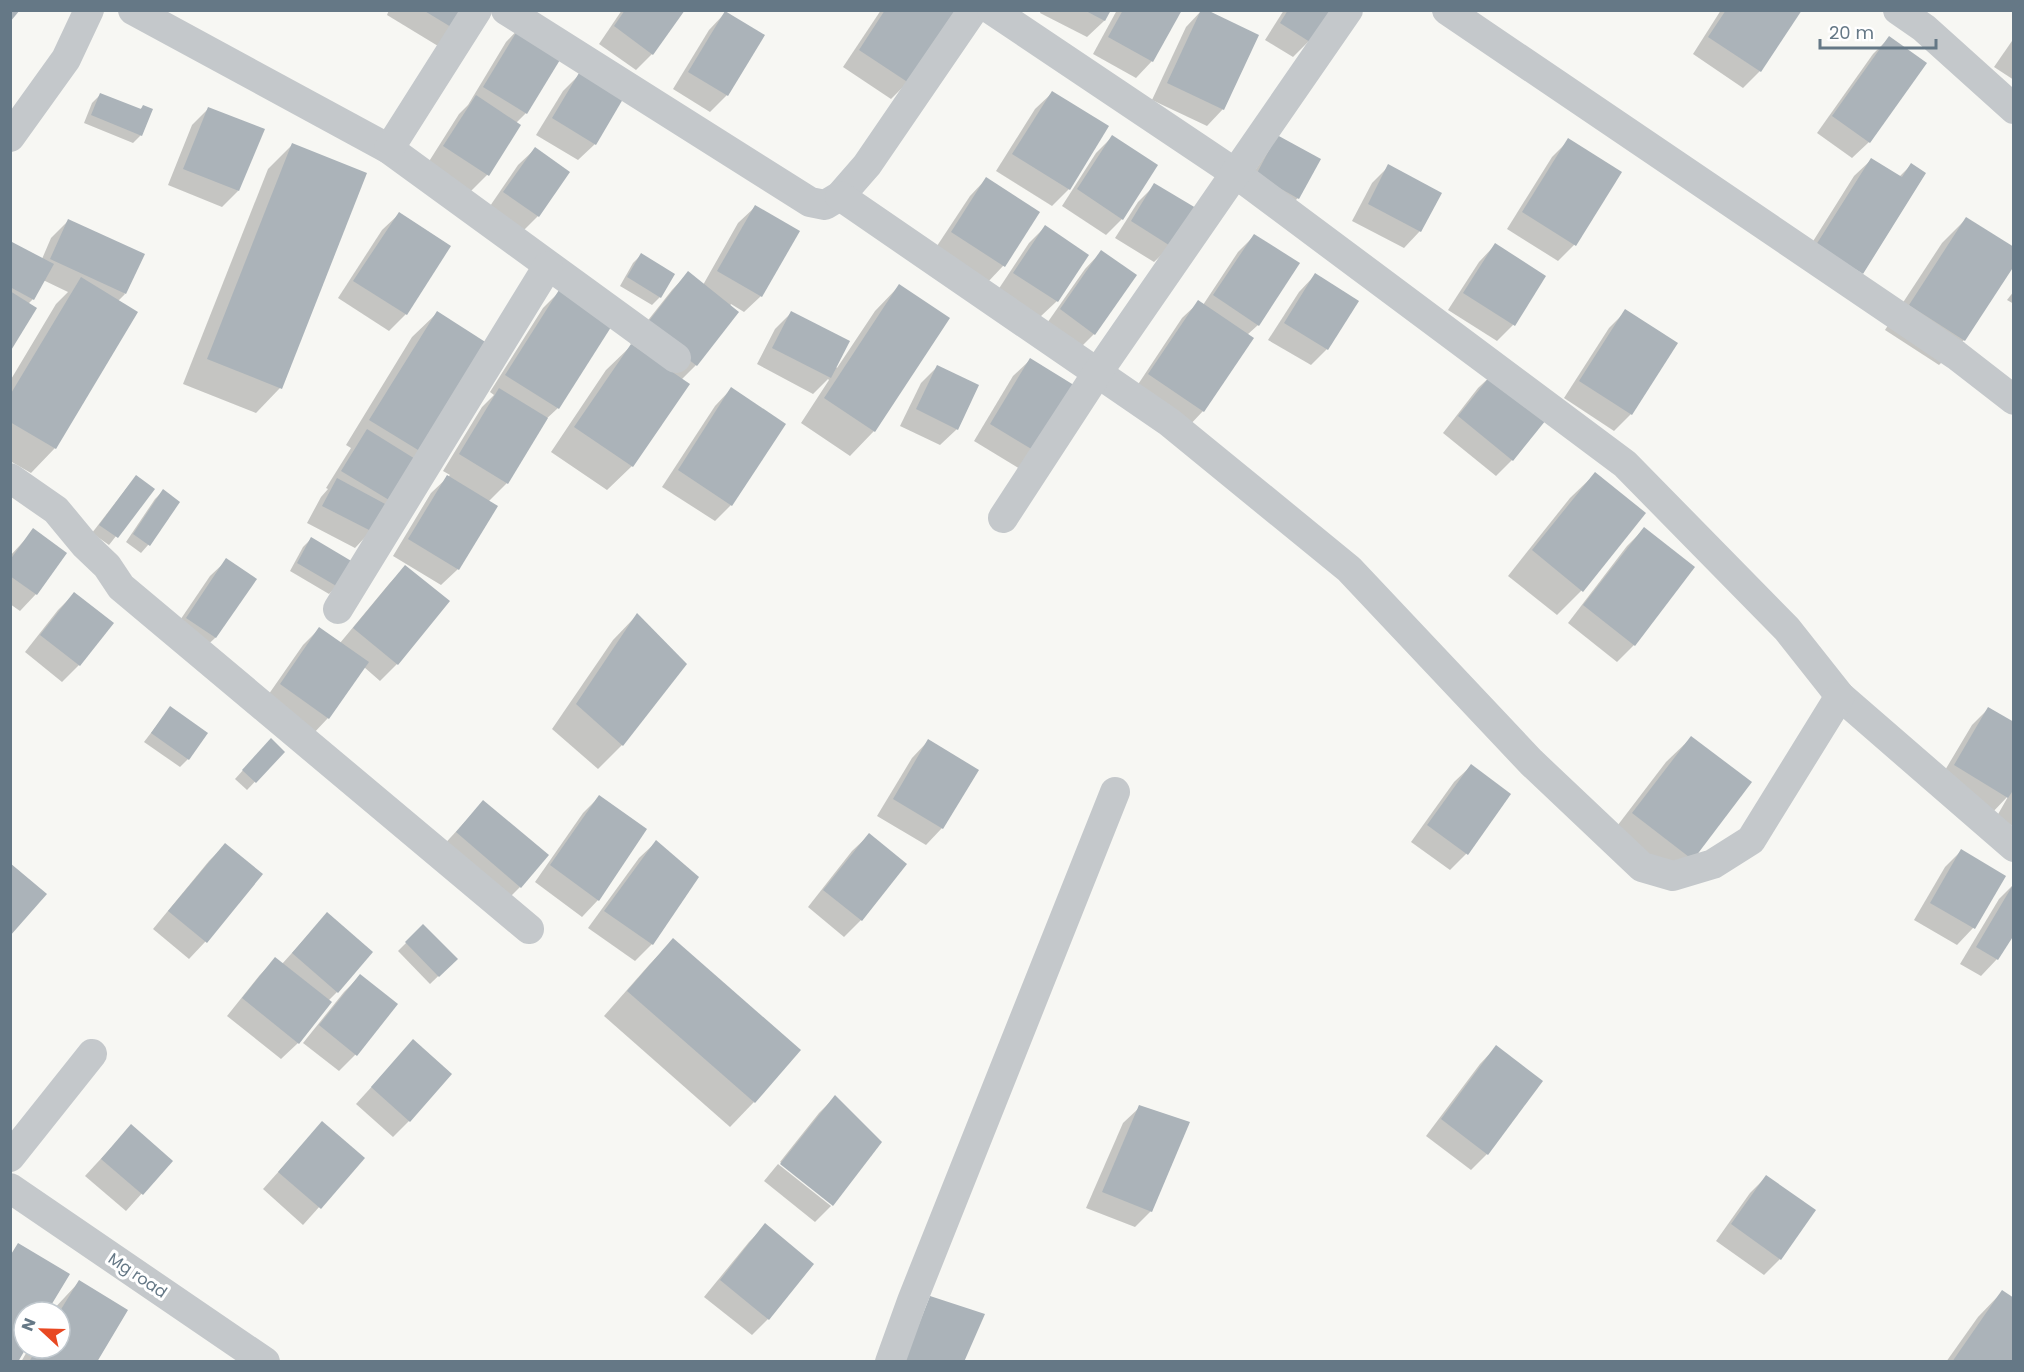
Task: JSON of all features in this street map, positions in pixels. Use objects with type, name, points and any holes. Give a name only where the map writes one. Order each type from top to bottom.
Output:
[{"type":"street","points":[[10,136],[66,59],[89,10]]},
{"type":"street","points":[[133,10],[389,149],[676,358]]},
{"type":"street","points":[[389,149],[477,10]]},
{"type":"street","points":[[506,10],[810,202],[825,204],[840,196],[867,165],[974,10]]},
{"type":"street","points":[[992,10],[1235,173],[1625,465],[1787,629],[1840,696],[2013,846]]},
{"type":"street","points":[[1003,518],[1098,372],[1348,10]]},
{"type":"street","points":[[1447,10],[1956,355],[2013,400]]},
{"type":"street","points":[[1898,10],[1924,28],[2013,110]]},
{"type":"street","points":[[840,196],[1169,422],[1349,569],[1531,762],[1642,867],[1673,876],[1713,864],[1750,840],[1840,696]]},
{"type":"street","points":[[338,609],[548,266]]},
{"type":"street","points":[[10,478],[56,510],[85,545],[107,566],[120,587],[529,930]]},
{"type":"street","points":[[890,1362],[912,1301],[1115,792]]},
{"type":"street","points":[[10,1157],[92,1054]]},
{"type":"street","name":"Mg road","points":[[10,1188],[265,1362]]},
{"type":"building","points":[[10,10],[20,10],[10,22]]},
{"type":"building","points":[[423,10],[468,10],[456,30]]},
{"type":"building","points":[[625,10],[685,10],[653,55],[614,26]]},
{"type":"building","points":[[885,10],[957,10],[909,83],[859,50]]},
{"type":"building","points":[[1084,10],[1111,10],[1105,21]]},
{"type":"building","points":[[1123,10],[1182,10],[1153,62],[1108,37]]},
{"type":"building","points":[[1201,10],[1207,10],[1259,35],[1224,110],[1167,83]]},
{"type":"building","points":[[1288,10],[1331,10],[1310,42],[1280,23]]},
{"type":"building","points":[[1726,10],[1802,10],[1761,72],[1708,37]]},
{"type":"building","points":[[725,11],[765,35],[728,96],[688,72]]},
{"type":"building","points":[[522,23],[566,50],[527,114],[483,87]]},
{"type":"building","points":[[1889,36],[1927,63],[1870,143],[1832,116]]},
{"type":"building","points":[[579,73],[623,99],[596,145],[552,118]]},
{"type":"building","points":[[1052,91],[1109,126],[1070,190],[1012,154]]},
{"type":"building","points":[[100,93],[141,109],[143,105],[153,109],[142,136],[91,115]]},
{"type":"building","points":[[476,95],[521,125],[489,176],[443,146]]},
{"type":"building","points":[[208,107],[265,129],[239,191],[183,169]]},
{"type":"building","points":[[1112,135],[1158,165],[1123,220],[1077,189]]},
{"type":"building","points":[[1277,135],[1321,159],[1299,199],[1256,175]]},
{"type":"building","points":[[1568,138],[1622,172],[1576,246],[1522,212]]},
{"type":"building","points":[[292,143],[367,173],[282,389],[207,359]]},
{"type":"building","points":[[535,147],[570,172],[539,217],[503,192]]},
{"type":"building","points":[[1871,158],[1902,177],[1911,163],[1926,173],[1863,274],[1816,245]]},
{"type":"building","points":[[1388,164],[1442,193],[1421,232],[1368,204]]},
{"type":"building","points":[[986,177],[1040,212],[1005,267],[951,232]]},
{"type":"building","points":[[1154,183],[1196,208],[1172,247],[1131,221]]},
{"type":"building","points":[[755,205],[800,231],[762,297],[717,271]]},
{"type":"building","points":[[399,212],[451,246],[407,315],[353,281]]},
{"type":"building","points":[[1966,217],[2014,247],[2014,266],[1965,341],[1909,305]]},
{"type":"building","points":[[68,219],[145,254],[126,294],[50,259]]},
{"type":"building","points":[[1045,225],[1089,255],[1058,302],[1013,273]]},
{"type":"building","points":[[1254,234],[1300,263],[1259,326],[1213,295]]},
{"type":"building","points":[[12,242],[54,264],[34,300],[10,287]]},
{"type":"building","points":[[1495,243],[1546,276],[1515,326],[1463,293]]},
{"type":"building","points":[[1101,250],[1137,275],[1095,335],[1060,309]]},
{"type":"building","points":[[641,253],[675,274],[661,298],[627,277]]},
{"type":"building","points":[[688,271],[739,312],[697,366],[645,326]]},
{"type":"building","points":[[1315,273],[1359,301],[1328,350],[1284,323]]},
{"type":"building","points":[[81,277],[138,312],[56,449],[10,422],[10,395]]},
{"type":"building","points":[[899,284],[950,318],[875,432],[824,398]]},
{"type":"building","points":[[559,290],[613,324],[559,409],[505,375]]},
{"type":"building","points":[[10,291],[37,308],[10,352]]},
{"type":"building","points":[[1198,300],[1254,338],[1204,412],[1148,374]]},
{"type":"building","points":[[1625,309],[1678,343],[1632,415],[1579,381]]},
{"type":"building","points":[[437,311],[490,345],[423,453],[369,420]]},
{"type":"building","points":[[791,311],[850,341],[831,378],[772,348]]},
{"type":"building","points":[[631,344],[690,384],[633,467],[574,427]]},
{"type":"building","points":[[1030,358],[1077,387],[1038,453],[990,424]]},
{"type":"building","points":[[937,365],[979,385],[958,430],[916,409]]},
{"type":"building","points":[[1495,370],[1550,415],[1513,461],[1458,416]]},
{"type":"building","points":[[731,387],[786,424],[732,506],[678,470]]},
{"type":"building","points":[[499,388],[548,418],[508,484],[459,454]]},
{"type":"building","points":[[367,429],[420,462],[394,503],[341,471]]},
{"type":"building","points":[[1595,472],[1646,513],[1583,592],[1532,550]]},
{"type":"building","points":[[136,475],[155,489],[118,538],[99,525]]},
{"type":"building","points":[[447,475],[498,506],[459,570],[408,539]]},
{"type":"building","points":[[337,478],[387,505],[373,532],[322,506]]},
{"type":"building","points":[[163,489],[180,502],[150,546],[133,534]]},
{"type":"building","points":[[1644,527],[1695,567],[1635,646],[1583,605]]},
{"type":"building","points":[[33,528],[67,553],[37,595],[10,576],[10,560]]},
{"type":"building","points":[[311,537],[353,562],[338,587],[297,563]]},
{"type":"building","points":[[226,558],[257,579],[216,638],[186,618]]},
{"type":"building","points":[[405,565],[450,601],[398,665],[353,628]]},
{"type":"building","points":[[74,592],[114,623],[80,666],[40,635]]},
{"type":"building","points":[[637,613],[687,664],[623,746],[576,704]]},
{"type":"building","points":[[319,627],[369,662],[329,719],[280,684]]},
{"type":"building","points":[[170,706],[208,733],[189,760],[151,733]]},
{"type":"building","points":[[1988,707],[2014,722],[2014,789],[2008,798],[1954,765]]},
{"type":"building","points":[[1691,736],[1752,782],[1693,860],[1632,813]]},
{"type":"building","points":[[271,738],[285,752],[256,783],[242,770]]},
{"type":"building","points":[[928,739],[979,770],[943,829],[893,799]]},
{"type":"building","points":[[1471,764],[1511,794],[1468,855],[1427,825]]},
{"type":"building","points":[[599,795],[647,829],[599,901],[550,865]]},
{"type":"building","points":[[483,800],[549,855],[521,888],[456,832]]},
{"type":"building","points":[[869,833],[907,864],[862,921],[823,890]]},
{"type":"building","points":[[656,840],[699,877],[653,945],[604,911]]},
{"type":"building","points":[[225,843],[263,874],[207,943],[168,911]]},
{"type":"building","points":[[1961,849],[2006,876],[1975,929],[1930,903]]},
{"type":"building","points":[[10,863],[47,894],[10,936]]},
{"type":"building","points":[[2014,883],[2014,935],[1998,960],[1976,947]]},
{"type":"building","points":[[327,912],[373,952],[338,993],[292,953]]},
{"type":"building","points":[[423,924],[458,959],[439,977],[405,942]]},
{"type":"building","points":[[673,938],[801,1050],[755,1103],[627,991]]},
{"type":"building","points":[[275,957],[332,1002],[299,1044],[242,998]]},
{"type":"building","points":[[360,974],[398,1004],[357,1056],[319,1025]]},
{"type":"building","points":[[413,1039],[452,1074],[410,1122],[371,1087]]},
{"type":"building","points":[[1496,1045],[1543,1081],[1488,1155],[1441,1119]]},
{"type":"building","points":[[835,1095],[882,1142],[833,1206],[780,1164]]},
{"type":"building","points":[[1139,1105],[1190,1122],[1152,1212],[1102,1192]]},
{"type":"building","points":[[322,1121],[365,1158],[321,1209],[278,1172]]},
{"type":"building","points":[[131,1124],[173,1161],[143,1195],[101,1159]]},
{"type":"building","points":[[1766,1175],[1816,1210],[1781,1260],[1731,1224]]},
{"type":"building","points":[[765,1223],[814,1264],[769,1320],[720,1280]]},
{"type":"building","points":[[18,1243],[70,1274],[54,1300],[12,1300],[12,1360],[19,1360],[18,1362],[10,1362],[10,1256]]},
{"type":"building","points":[[79,1280],[128,1310],[97,1362],[29,1362],[30,1360],[72,1360],[72,1300],[67,1300]]},
{"type":"building","points":[[2002,1290],[2014,1298],[2014,1362],[1952,1362]]},
{"type":"building","points":[[930,1296],[985,1314],[964,1362],[904,1362]]}]
